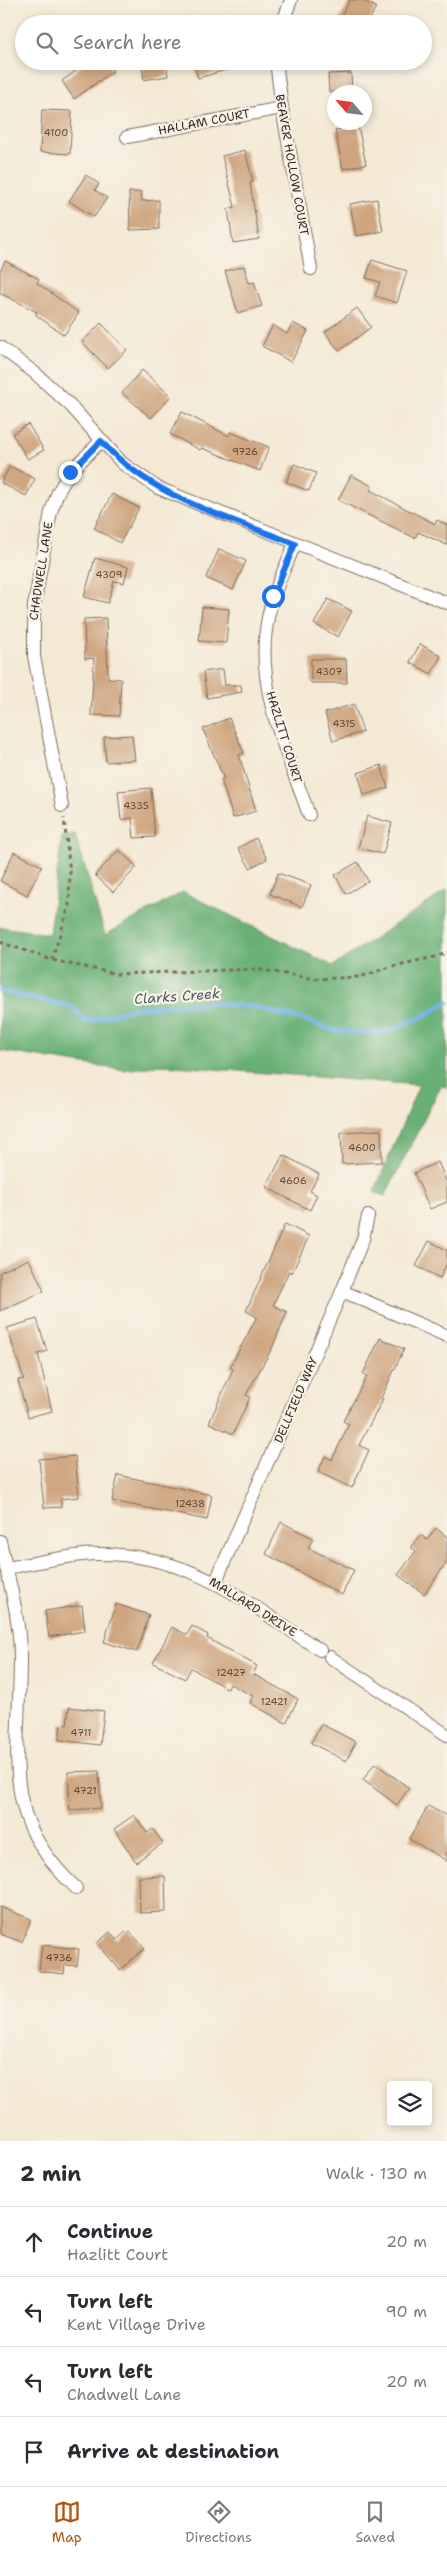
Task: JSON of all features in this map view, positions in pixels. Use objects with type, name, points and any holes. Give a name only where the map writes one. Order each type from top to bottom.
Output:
[{"type":"street","points":[[285,15],[291,0]]},
{"type":"street","name":"BEAVER HOLLOW COURT","points":[[277,70],[282,108],[311,269]]},
{"type":"street","name":"HALLAM COURT","points":[[127,137],[282,108]]},
{"type":"street","points":[[0,347],[35,373],[70,405],[122,463],[158,488],[447,603]]},
{"type":"street","name":"CHADWELL LANE","points":[[62,806],[34,656],[34,606],[51,512],[58,492],[70,472],[101,441]]},
{"type":"street","name":"HAZLITT COURT","points":[[295,544],[273,596],[267,624],[265,653],[274,714],[309,815]]},
{"type":"street","name":"DELLFIELD WAY","points":[[216,1582],[342,1291],[363,1239],[368,1216]]},
{"type":"street","points":[[342,1291],[447,1336]]},
{"type":"street","points":[[0,1542],[18,1623],[20,1659],[19,1704],[8,1770],[11,1807],[19,1829],[31,1849],[54,1872],[76,1888]]},
{"type":"street","name":"MALLARD DRIVE","points":[[6,1568],[83,1555],[128,1556],[168,1563],[216,1582],[447,1735]]},
{"type":"path","points":[[52,960],[68,906],[70,873],[62,806]]},
{"type":"path","points":[[0,942],[52,960],[117,974],[257,970],[315,979],[360,977],[393,966],[439,956],[447,952]]},
{"type":"green space","points":[[75,834],[105,935],[183,892],[333,966],[447,890],[447,1087],[441,1086],[385,1196],[374,1192],[419,1085],[162,1065],[124,1070],[0,1051],[0,927],[49,934],[62,837]]},
{"type":"building","points":[[350,0],[362,0],[376,7],[372,15],[342,15]]},
{"type":"building","points":[[77,70],[113,71],[74,99],[62,81]]},
{"type":"building","points":[[142,70],[167,70],[168,76],[144,80]]},
{"type":"building","points":[[196,70],[226,70],[198,78]]},
{"type":"building","points":[[351,73],[352,85],[329,85],[328,74]]},
{"type":"building","points":[[42,110],[72,111],[70,154],[40,152]]},
{"type":"building","points":[[335,130],[359,130],[366,164],[343,169]]},
{"type":"building","points":[[245,150],[253,182],[250,183],[259,239],[233,243],[228,209],[235,207],[222,156]]},
{"type":"building","points":[[86,175],[99,184],[95,190],[107,198],[94,217],[69,201]]},
{"type":"building","points":[[129,192],[141,192],[142,201],[159,200],[159,229],[130,230]]},
{"type":"building","points":[[377,199],[383,231],[356,236],[350,204]]},
{"type":"building","points":[[372,260],[407,271],[397,303],[375,296],[380,282],[366,278]]},
{"type":"building","points":[[5,261],[39,279],[37,283],[79,313],[64,335],[36,315],[37,312],[0,293],[0,271]]},
{"type":"building","points":[[244,266],[249,283],[254,282],[262,306],[238,313],[225,271]]},
{"type":"building","points":[[357,308],[371,327],[339,351],[325,332]]},
{"type":"building","points":[[101,323],[127,350],[108,368],[82,342]]},
{"type":"building","points":[[293,323],[308,331],[291,362],[262,346],[273,325],[287,334]]},
{"type":"building","points":[[142,370],[171,396],[151,418],[122,393]]},
{"type":"building","points":[[182,412],[229,436],[230,432],[269,447],[260,471],[202,448],[200,450],[170,434]]},
{"type":"building","points":[[28,424],[44,450],[28,459],[12,434]]},
{"type":"building","points":[[294,464],[316,473],[309,491],[286,482]]},
{"type":"building","points":[[10,466],[35,479],[26,496],[1,483]]},
{"type":"building","points":[[351,475],[372,486],[370,490],[435,524],[437,520],[447,525],[447,545],[418,532],[415,538],[338,500]]},
{"type":"building","points":[[112,494],[139,508],[120,543],[94,528]]},
{"type":"building","points":[[219,549],[246,561],[233,590],[206,578]]},
{"type":"building","points":[[95,558],[128,567],[124,583],[114,581],[108,603],[84,597]]},
{"type":"building","points":[[328,599],[352,611],[338,637],[314,624]]},
{"type":"building","points":[[202,607],[229,609],[226,643],[199,641]]},
{"type":"building","points":[[106,618],[108,678],[121,679],[119,716],[91,715],[94,658],[85,659],[84,619]]},
{"type":"building","points":[[420,644],[441,656],[431,674],[410,662]]},
{"type":"building","points":[[311,659],[346,659],[347,683],[311,683]]},
{"type":"building","points":[[223,669],[225,685],[241,685],[242,692],[207,698],[203,672]]},
{"type":"building","points":[[354,704],[363,732],[333,741],[325,713]]},
{"type":"building","points":[[229,718],[244,753],[239,755],[256,811],[233,818],[221,779],[224,779],[203,729]]},
{"type":"building","points":[[132,735],[135,760],[106,762],[104,737]]},
{"type":"building","points":[[381,765],[388,788],[364,795],[358,773]]},
{"type":"building","points":[[151,788],[155,837],[134,838],[132,818],[121,820],[118,791]]},
{"type":"building","points":[[367,816],[392,823],[383,854],[358,848]]},
{"type":"building","points":[[256,838],[267,859],[250,868],[238,848]]},
{"type":"building","points":[[119,850],[137,867],[113,892],[95,875]]},
{"type":"building","points":[[14,852],[42,866],[27,895],[0,881]]},
{"type":"building","points":[[358,862],[368,881],[346,894],[335,875]]},
{"type":"building","points":[[278,873],[311,885],[302,907],[270,894]]},
{"type":"building","points":[[381,1130],[382,1162],[342,1164],[341,1132]]},
{"type":"building","points":[[283,1155],[319,1174],[310,1191],[317,1195],[310,1210],[266,1187]]},
{"type":"building","points":[[438,1162],[447,1183],[447,1202],[430,1209],[414,1173]]},
{"type":"building","points":[[285,1224],[309,1236],[292,1273],[289,1271],[273,1305],[287,1312],[272,1348],[246,1395],[250,1397],[233,1434],[209,1423],[233,1369],[230,1367],[257,1317],[246,1311]]},
{"type":"building","points":[[429,1241],[447,1250],[447,1263],[440,1278],[416,1266]]},
{"type":"building","points":[[29,1259],[44,1291],[0,1311],[0,1272]]},
{"type":"building","points":[[37,1319],[47,1351],[38,1354],[52,1411],[28,1417],[18,1380],[24,1379],[7,1328]]},
{"type":"building","points":[[380,1338],[404,1349],[381,1398],[383,1399],[359,1445],[369,1450],[352,1488],[318,1472],[325,1456],[332,1460],[349,1424],[343,1421],[367,1376],[363,1374]]},
{"type":"building","points":[[75,1456],[79,1497],[61,1499],[61,1507],[44,1508],[39,1459]]},
{"type":"building","points":[[118,1475],[212,1495],[207,1520],[112,1501]]},
{"type":"building","points":[[281,1522],[313,1538],[308,1548],[354,1570],[342,1595],[266,1554]]},
{"type":"building","points":[[436,1528],[447,1537],[447,1562],[424,1594],[398,1575],[416,1551],[411,1547],[421,1535],[427,1540]]},
{"type":"building","points":[[116,1604],[149,1615],[137,1652],[104,1642]]},
{"type":"building","points":[[82,1605],[85,1631],[49,1637],[45,1611]]},
{"type":"building","points":[[192,1626],[208,1635],[207,1638],[257,1666],[253,1674],[298,1699],[286,1723],[250,1703],[253,1696],[230,1684],[228,1689],[191,1668],[185,1679],[153,1663],[172,1627],[187,1635]]},
{"type":"building","points":[[69,1707],[104,1711],[100,1745],[59,1740],[61,1724],[67,1725]]},
{"type":"building","points":[[321,1724],[356,1742],[346,1761],[311,1743]]},
{"type":"building","points":[[375,1763],[409,1788],[397,1805],[363,1780]]},
{"type":"building","points":[[99,1771],[101,1808],[70,1810],[68,1772]]},
{"type":"building","points":[[428,1806],[447,1816],[447,1861],[409,1839]]},
{"type":"building","points":[[134,1815],[147,1833],[153,1829],[163,1843],[136,1862],[114,1829]]},
{"type":"building","points":[[165,1876],[166,1912],[140,1913],[139,1877]]},
{"type":"building","points":[[0,1907],[31,1919],[22,1942],[0,1934]]},
{"type":"building","points":[[128,1930],[145,1948],[120,1970],[97,1943],[110,1932],[117,1940]]},
{"type":"building","points":[[42,1945],[79,1949],[77,1966],[65,1965],[64,1974],[39,1971]]},
{"type":"waterway","name":"Clarks Creek","points":[[0,991],[73,1007],[85,1022],[140,1007],[216,1003],[253,1007],[311,1022],[332,1030],[370,1034],[391,1030],[420,1018],[447,1002]]},
{"type":"route","points":[[70,472],[101,441],[122,463],[158,488],[295,544],[273,596]]}]
